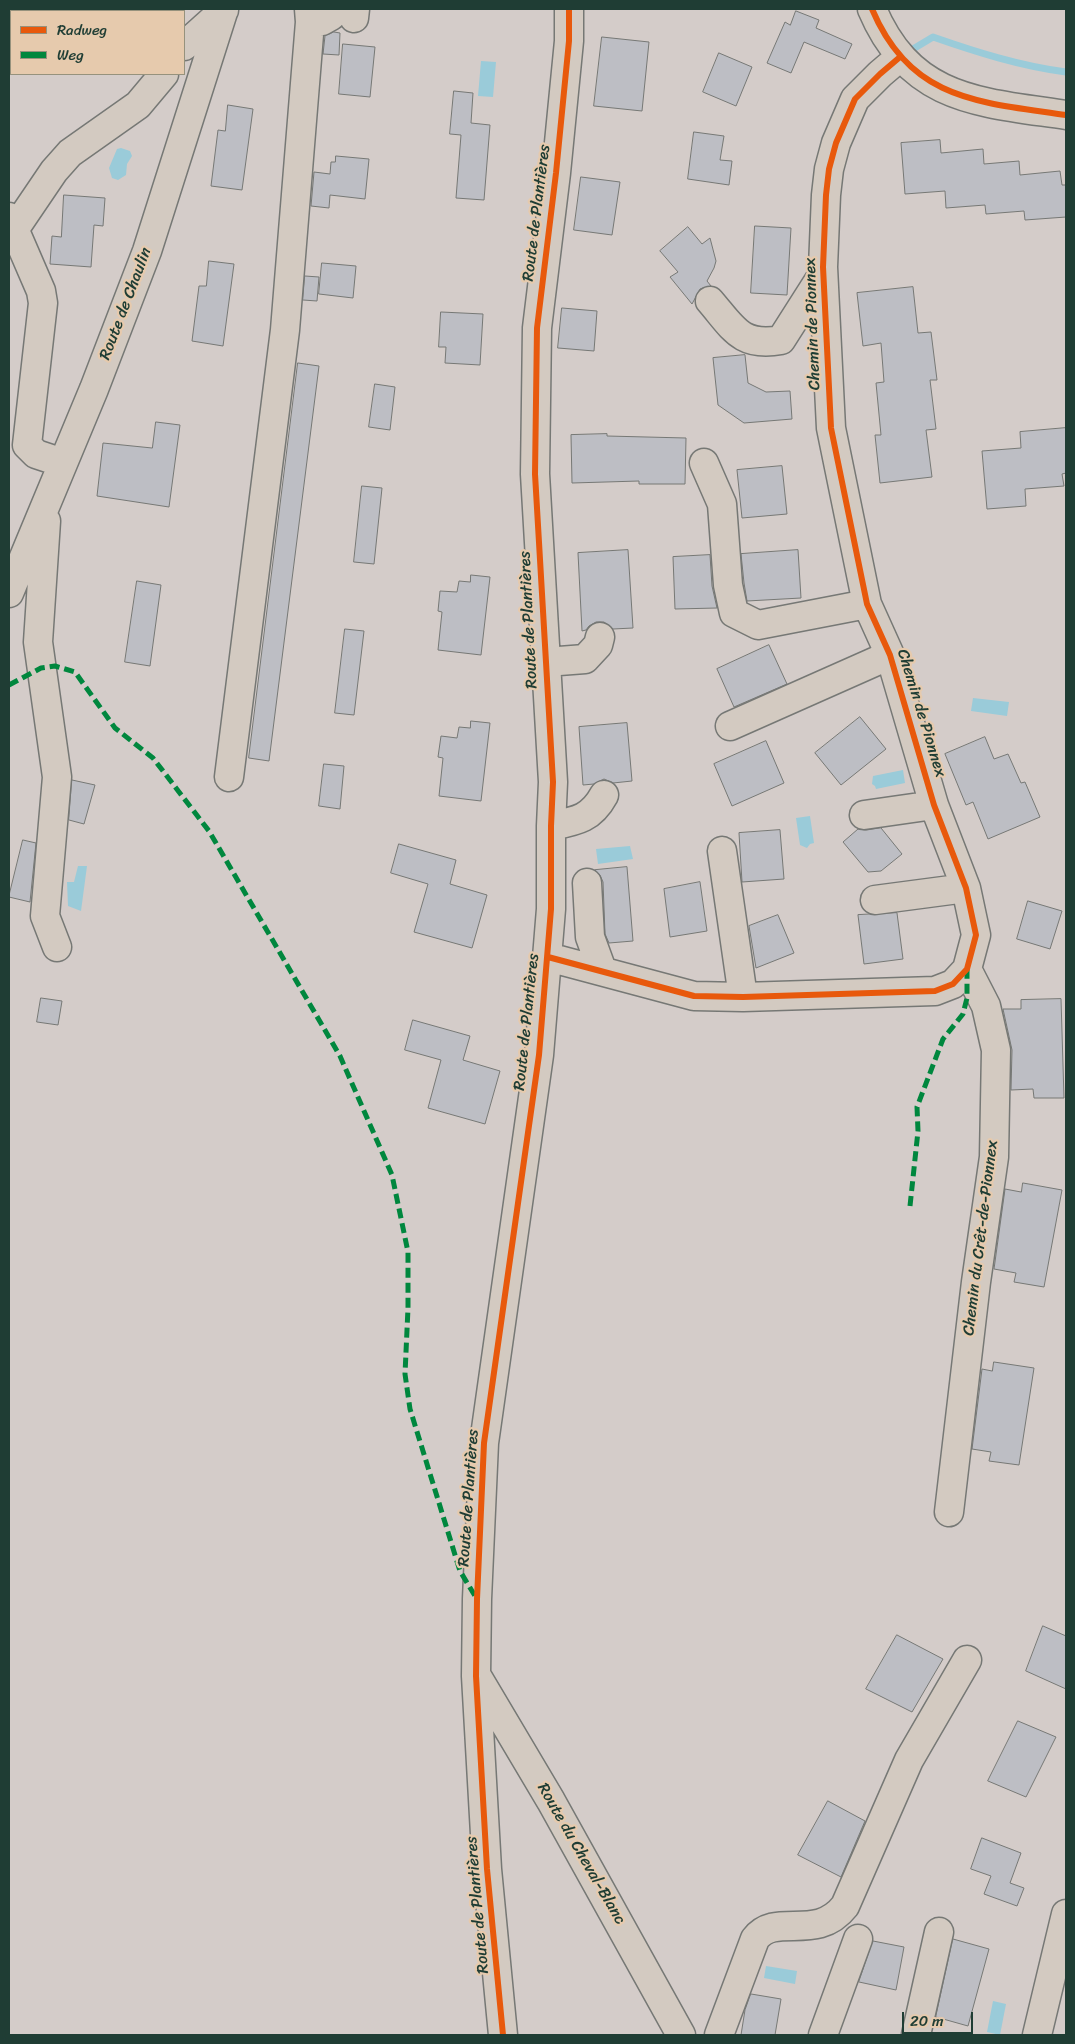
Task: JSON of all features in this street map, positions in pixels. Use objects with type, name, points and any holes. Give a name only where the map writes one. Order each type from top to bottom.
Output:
[{"type":"street","points":[[185,45],[224,9]]},
{"type":"street","name":"Route de Chaulin","points":[[9,593],[147,251],[224,9]]},
{"type":"street","name":"Route de Plantières","points":[[503,2035],[487,1869],[476,1676],[477,1599],[484,1443],[539,1055],[551,909],[553,782],[535,474],[537,328],[556,173],[569,41],[569,9]]},
{"type":"street","points":[[872,9],[882,32],[900,57],[916,73],[948,91],[987,103],[1066,115]]},
{"type":"street","points":[[229,777],[285,330],[332,13]]},
{"type":"street","name":"Chemin de Pionnex","points":[[900,57],[880,74],[856,100],[836,144],[829,169],[826,195],[823,274],[831,428],[866,604],[890,656],[934,805],[966,888],[976,935],[967,969]]},
{"type":"street","points":[[63,463],[36,454],[27,446],[43,303],[41,291],[11,226],[70,153],[138,105],[163,75]]},
{"type":"street","name":"Chemin de Pionnex","points":[[710,301],[736,332],[750,340],[768,342],[782,340],[823,274]]},
{"type":"street","points":[[704,463],[722,504],[728,585],[734,613],[758,625],[866,604]]},
{"type":"street","points":[[46,503],[38,642],[57,777],[45,916],[57,947]]},
{"type":"street","points":[[546,662],[585,660],[598,645],[600,637]]},
{"type":"street","name":"Chemin de Pionnex","points":[[730,726],[890,656]]},
{"type":"street","points":[[551,826],[580,820],[599,804],[604,795]]},
{"type":"street","points":[[864,815],[934,805]]},
{"type":"street","points":[[722,851],[743,997]]},
{"type":"street","points":[[587,883],[590,938],[602,970]]},
{"type":"street","points":[[875,900],[966,888]]},
{"type":"street","points":[[548,957],[694,996],[743,997],[935,991],[953,984],[967,969]]},
{"type":"street","name":"Chemin du Crêt-de-Pionnex","points":[[949,1512],[974,1290],[994,1157],[996,1050],[986,1006],[967,969]]},
{"type":"street","points":[[719,2035],[755,1939],[761,1931],[775,1926],[812,1926],[838,1915],[845,1906],[909,1760],[968,1660]]},
{"type":"street","name":"Route du Cheval-Blanc","points":[[476,1676],[551,1801],[681,2035]]},
{"type":"street","points":[[1037,2035],[1066,1914]]},
{"type":"street","points":[[916,2035],[939,1932]]},
{"type":"street","points":[[823,2035],[858,1939]]},
{"type":"water","points":[[481,61],[496,62],[493,97],[478,96]]},
{"type":"water","points":[[121,148],[130,151],[132,156],[127,164],[126,175],[118,180],[112,178],[109,168],[117,149]]},
{"type":"water","points":[[973,698],[1009,702],[1007,716],[971,711]]},
{"type":"water","points":[[903,770],[905,783],[876,789],[872,784],[873,776]]},
{"type":"water","points":[[810,816],[814,843],[810,844],[807,848],[800,845],[796,818]]},
{"type":"water","points":[[630,846],[633,859],[598,864],[596,849]]},
{"type":"water","points":[[78,866],[87,866],[81,911],[68,906],[67,882],[74,882]]},
{"type":"water","points":[[766,1966],[797,1971],[795,1984],[764,1978]]},
{"type":"water","points":[[993,2001],[1006,2004],[1000,2035],[987,2032]]},
{"type":"building","points":[[796,11],[819,20],[816,28],[852,44],[845,59],[804,42],[791,73],[767,63],[785,22],[790,25]]},
{"type":"building","points":[[334,32],[340,33],[339,55],[323,54],[325,36]]},
{"type":"building","points":[[602,37],[649,42],[642,111],[594,106]]},
{"type":"building","points":[[343,44],[375,47],[370,97],[339,94]]},
{"type":"building","points":[[719,53],[752,67],[736,106],[703,92]]},
{"type":"building","points":[[454,91],[473,93],[471,123],[490,125],[484,200],[456,198],[461,135],[450,134]]},
{"type":"building","points":[[228,105],[253,109],[242,190],[211,186],[218,130],[225,131]]},
{"type":"building","points":[[694,132],[724,136],[720,160],[732,161],[729,185],[688,179]]},
{"type":"building","points":[[940,140],[941,153],[983,149],[984,164],[1019,161],[1020,175],[1060,171],[1062,185],[1066,185],[1066,217],[1025,220],[1024,211],[986,214],[985,205],[946,208],[945,191],[905,194],[901,143]]},
{"type":"building","points":[[336,156],[369,159],[365,199],[330,195],[329,208],[311,206],[314,172],[330,174],[331,162],[335,162]]},
{"type":"building","points":[[581,177],[620,182],[612,235],[574,230]]},
{"type":"building","points":[[64,195],[105,198],[103,226],[94,225],[91,267],[50,264],[52,236],[61,237]]},
{"type":"building","points":[[755,226],[791,228],[787,295],[751,293]]},
{"type":"building","points":[[688,227],[702,244],[710,238],[716,261],[707,281],[711,286],[700,289],[692,304],[670,277],[678,272],[660,251]]},
{"type":"building","points":[[209,261],[234,264],[223,346],[192,341],[199,286],[206,286]]},
{"type":"building","points":[[322,263],[356,266],[353,298],[319,294]]},
{"type":"building","points":[[305,276],[319,277],[317,301],[303,300]]},
{"type":"building","points":[[913,287],[918,333],[931,332],[937,380],[930,380],[936,429],[926,430],[932,477],[880,483],[875,435],[881,435],[876,383],[884,382],[881,343],[863,346],[857,293]]},
{"type":"building","points":[[562,308],[597,311],[594,351],[558,348]]},
{"type":"building","points":[[441,312],[483,314],[480,365],[445,363],[446,347],[439,347]]},
{"type":"building","points":[[745,355],[748,383],[766,392],[790,391],[792,419],[744,423],[718,405],[713,358]]},
{"type":"building","points":[[298,363],[319,366],[269,761],[249,758]]},
{"type":"building","points":[[375,384],[395,387],[390,430],[369,427]]},
{"type":"building","points":[[156,422],[180,425],[169,507],[97,496],[103,443],[152,448]]},
{"type":"building","points":[[1066,428],[1066,473],[1062,474],[1064,486],[1025,489],[1026,506],[987,509],[982,451],[1021,448],[1020,432]]},
{"type":"building","points":[[607,434],[607,436],[686,438],[685,484],[639,484],[639,481],[572,483],[571,435]]},
{"type":"building","points":[[782,466],[787,514],[742,518],[737,470]]},
{"type":"building","points":[[362,486],[382,488],[374,564],[354,562]]},
{"type":"building","points":[[628,550],[633,628],[613,629],[604,622],[596,622],[582,631],[578,553]]},
{"type":"building","points":[[798,550],[801,598],[747,601],[741,554]]},
{"type":"building","points":[[710,555],[712,586],[717,608],[675,609],[673,557]]},
{"type":"building","points":[[471,575],[490,577],[481,655],[438,650],[442,612],[438,611],[440,591],[457,592],[459,581],[470,582]]},
{"type":"building","points":[[137,581],[161,585],[150,666],[125,662]]},
{"type":"building","points":[[345,629],[364,631],[354,715],[335,713]]},
{"type":"building","points":[[769,645],[787,684],[734,707],[717,669]]},
{"type":"building","points":[[860,717],[886,749],[841,785],[815,753]]},
{"type":"building","points":[[471,721],[490,723],[481,801],[439,796],[443,758],[438,757],[441,736],[457,738],[459,727],[470,728]]},
{"type":"building","points":[[627,723],[632,781],[613,783],[604,779],[594,784],[583,785],[579,727]]},
{"type":"building","points":[[985,737],[994,759],[1008,754],[1021,783],[1025,782],[1040,817],[988,839],[973,802],[966,805],[945,754]]},
{"type":"building","points":[[766,741],[784,783],[732,806],[714,764]]},
{"type":"building","points":[[324,764],[344,766],[340,809],[319,806]]},
{"type":"building","points":[[72,780],[95,785],[84,824],[69,820]]},
{"type":"building","points":[[881,828],[902,854],[881,871],[868,872],[843,842],[858,829]]},
{"type":"building","points":[[780,830],[784,879],[742,882],[739,833]]},
{"type":"building","points":[[23,840],[36,843],[30,902],[9,897]]},
{"type":"building","points":[[399,844],[456,860],[450,884],[487,895],[472,948],[414,932],[428,884],[391,873]]},
{"type":"building","points":[[627,867],[633,941],[609,943],[605,934],[603,882],[595,870]]},
{"type":"building","points":[[700,882],[707,931],[670,937],[664,889]]},
{"type":"building","points":[[1028,901],[1062,911],[1050,949],[1017,939]]},
{"type":"building","points":[[897,913],[903,959],[864,964],[858,915]]},
{"type":"building","points":[[778,915],[794,953],[756,968],[749,926]]},
{"type":"building","points":[[41,998],[62,1001],[58,1025],[37,1022]]},
{"type":"building","points":[[1061,999],[1064,1098],[1034,1098],[1033,1089],[1011,1090],[1012,1050],[1003,1009],[1021,1009],[1021,1000]]},
{"type":"building","points":[[413,1020],[470,1036],[463,1060],[500,1071],[485,1124],[428,1108],[441,1060],[405,1050]]},
{"type":"building","points":[[1023,1183],[1062,1190],[1044,1287],[1014,1282],[1016,1273],[994,1269],[1005,1189],[1021,1192]]},
{"type":"building","points":[[994,1362],[1034,1368],[1019,1465],[989,1461],[991,1452],[972,1449],[982,1369],[992,1371]]},
{"type":"building","points":[[1043,1626],[1066,1636],[1066,1689],[1026,1671]]},
{"type":"building","points":[[897,1635],[943,1659],[912,1712],[866,1689]]},
{"type":"building","points":[[1018,1721],[1056,1737],[1026,1797],[988,1781]]},
{"type":"building","points":[[828,1801],[865,1821],[841,1877],[798,1855]]},
{"type":"building","points":[[982,1838],[1021,1853],[1010,1883],[1024,1888],[1017,1906],[984,1894],[991,1876],[971,1869]]},
{"type":"building","points":[[953,1939],[989,1949],[968,2026],[936,2017]]},
{"type":"building","points":[[873,1941],[904,1947],[896,1990],[859,1982]]},
{"type":"building","points":[[751,1994],[781,1999],[775,2035],[741,2035],[745,2010]]},
{"type":"waterway","points":[[913,49],[933,37],[998,58],[1066,72]]},
{"type":"marked path","points":[[9,685],[41,668],[55,666],[75,672],[115,728],[153,758],[209,831],[340,1056],[392,1175],[408,1252],[405,1374],[410,1409],[460,1571],[475,1596]]},
{"type":"marked path","points":[[910,1206],[918,1131],[917,1107],[943,1039],[963,1014],[967,998],[967,969]]},
{"type":"cycle path","points":[[503,2035],[487,1869],[476,1676],[477,1599],[484,1443],[539,1055],[551,909],[553,782],[535,474],[537,328],[556,173],[569,41],[569,9]]},
{"type":"cycle path","points":[[872,9],[888,39],[907,63],[928,80],[951,92],[977,100],[1066,115]]},
{"type":"cycle path","points":[[548,957],[694,996],[743,997],[935,991],[953,984],[967,969],[976,935],[966,888],[934,805],[890,655],[867,604],[831,428],[823,267],[829,169],[836,143],[855,99],[900,57]]}]
